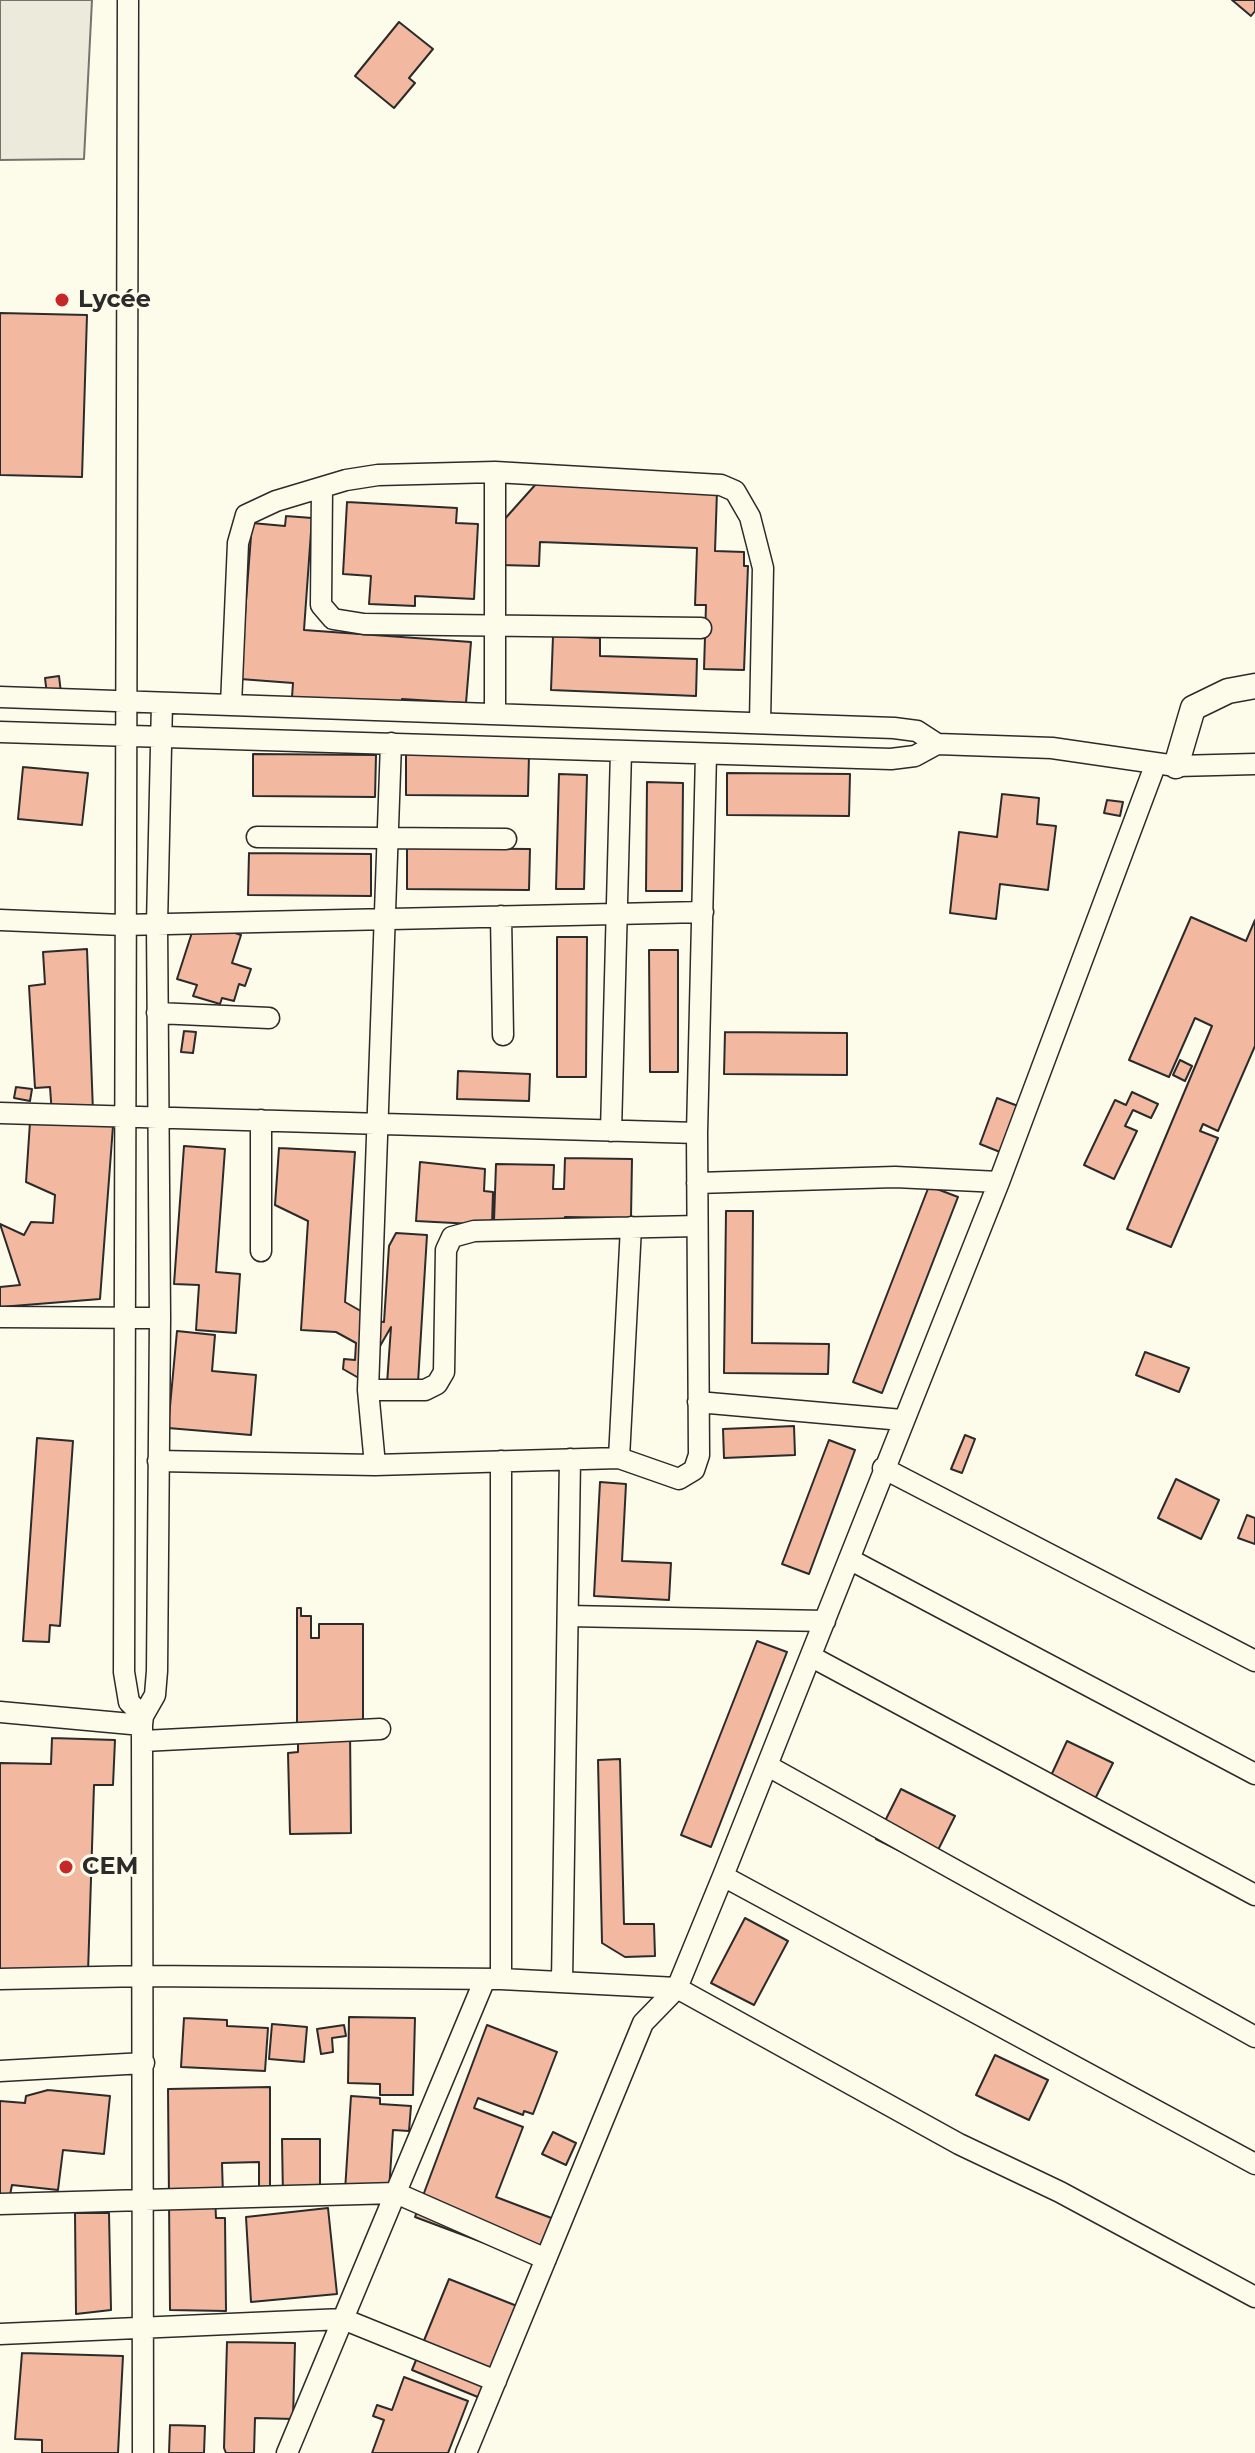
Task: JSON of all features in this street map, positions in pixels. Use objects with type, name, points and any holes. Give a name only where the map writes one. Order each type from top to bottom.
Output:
[{"type":"street","points":[[128,0],[127,701],[123,925],[124,1672],[129,1702],[143,1727]]},
{"type":"street","points":[[495,472],[495,714]]},
{"type":"street","points":[[231,705],[238,543],[246,515],[276,501],[378,475],[495,472],[721,485],[735,491],[750,517],[763,568],[760,722]]},
{"type":"street","points":[[322,488],[321,605],[333,619],[364,624],[701,628]]},
{"type":"street","points":[[466,2453],[643,2023],[677,1988],[812,1657],[902,1420],[1166,764],[1193,708],[1228,691],[1255,686]]},
{"type":"street","points":[[0,697],[906,729],[937,744],[1052,748],[1166,764],[1255,764]]},
{"type":"street","points":[[143,2453],[143,1727],[157,1683],[160,1318],[157,924],[162,703]]},
{"type":"street","points":[[0,732],[891,759],[915,756],[937,744]]},
{"type":"street","points":[[375,1465],[368,1390],[388,918],[391,743]]},
{"type":"street","points":[[611,1131],[621,751]]},
{"type":"street","points":[[158,1461],[375,1465],[619,1458],[679,1479],[694,1470],[699,1455],[697,1133],[706,754]]},
{"type":"street","points":[[257,837],[506,839]]},
{"type":"street","points":[[0,920],[123,925],[703,912]]},
{"type":"street","points":[[501,916],[503,1035]]},
{"type":"street","points":[[157,1013],[269,1018]]},
{"type":"street","points":[[0,1113],[697,1133]]},
{"type":"street","points":[[261,1120],[261,1251]]},
{"type":"street","points":[[697,1183],[895,1177],[999,1182]]},
{"type":"street","points":[[368,1390],[425,1390],[437,1384],[444,1372],[446,1250],[452,1237],[474,1231],[697,1226]]},
{"type":"street","points":[[619,1458],[631,1227]]},
{"type":"street","points":[[0,1317],[160,1318]]},
{"type":"street","points":[[698,1402],[902,1420]]},
{"type":"street","points":[[562,1982],[570,1459]]},
{"type":"street","points":[[287,2453],[396,2193],[493,1979],[501,1461]]},
{"type":"street","points":[[883,1468],[1255,1661]]},
{"type":"street","points":[[849,1559],[1255,1774]]},
{"type":"street","points":[[568,1616],[825,1621]]},
{"type":"street","points":[[812,1657],[1255,1895]]},
{"type":"street","points":[[0,1712],[143,1727],[380,1729]]},
{"type":"street","points":[[768,1766],[1255,2037]]},
{"type":"street","points":[[723,1876],[1255,2164]]},
{"type":"street","points":[[0,1979],[145,1976],[493,1979],[677,1988],[959,2144],[1060,2192],[1255,2297]]},
{"type":"street","points":[[0,2071],[144,2063]]},
{"type":"street","points":[[0,2204],[396,2193],[546,2259]]},
{"type":"street","points":[[0,2334],[343,2319],[496,2381]]},
{"type":"shaded area","points":[[0,0],[92,0],[84,159],[0,160]]},
{"type":"building","points":[[1232,0],[1255,0],[1255,11],[1251,16]]},
{"type":"building","points":[[399,22],[433,49],[409,78],[415,83],[394,108],[355,76]]},
{"type":"building","points":[[0,313],[87,315],[82,477],[0,475]]},
{"type":"building","points":[[536,484],[717,491],[715,551],[744,552],[744,566],[748,566],[744,670],[704,669],[706,605],[695,605],[697,548],[540,542],[539,566],[500,565],[502,522]]},
{"type":"building","points":[[347,502],[457,508],[456,523],[478,524],[474,599],[415,596],[415,606],[369,604],[371,576],[343,574]]},
{"type":"building","points":[[286,516],[312,518],[304,630],[471,642],[466,703],[402,699],[402,706],[292,697],[293,683],[240,679],[252,523],[285,526]]},
{"type":"building","points":[[553,636],[600,638],[600,656],[697,659],[696,696],[551,690]]},
{"type":"building","points":[[59,676],[61,693],[47,695],[45,678]]},
{"type":"building","points":[[406,753],[529,755],[528,796],[406,795]]},
{"type":"building","points":[[253,754],[376,755],[375,797],[253,796]]},
{"type":"building","points":[[23,767],[88,773],[82,825],[18,819]]},
{"type":"building","points":[[727,773],[850,774],[849,816],[727,815]]},
{"type":"building","points":[[559,774],[587,775],[584,889],[556,889]]},
{"type":"building","points":[[647,782],[683,783],[682,891],[646,891]]},
{"type":"building","points":[[1002,794],[1039,798],[1037,824],[1056,826],[1048,890],[1000,884],[996,919],[950,913],[959,832],[997,837]]},
{"type":"building","points":[[1107,800],[1123,802],[1120,816],[1104,813]]},
{"type":"building","points":[[407,848],[530,849],[529,890],[407,889]]},
{"type":"building","points":[[249,853],[371,854],[371,896],[248,895]]},
{"type":"building","points":[[1191,917],[1246,941],[1255,920],[1255,1046],[1218,1131],[1203,1124],[1200,1131],[1218,1138],[1171,1247],[1127,1229],[1212,1026],[1195,1018],[1169,1077],[1129,1060]]},
{"type":"building","points":[[196,920],[241,935],[232,963],[251,969],[245,986],[239,984],[234,1001],[222,998],[220,1004],[193,996],[197,985],[177,979]]},
{"type":"building","points":[[557,937],[587,937],[586,1077],[557,1077]]},
{"type":"building","points":[[87,949],[93,1112],[52,1115],[50,1087],[35,1088],[29,986],[45,984],[43,952]]},
{"type":"building","points":[[649,950],[678,950],[678,1072],[650,1072]]},
{"type":"building","points":[[184,1031],[196,1032],[193,1053],[181,1052]]},
{"type":"building","points":[[725,1032],[847,1033],[847,1075],[724,1074]]},
{"type":"building","points":[[1180,1060],[1192,1066],[1185,1081],[1173,1075]]},
{"type":"building","points":[[458,1071],[530,1074],[529,1101],[457,1099]]},
{"type":"building","points":[[16,1087],[32,1089],[30,1101],[14,1098]]},
{"type":"building","points":[[1132,1092],[1158,1104],[1151,1118],[1133,1110],[1125,1126],[1137,1131],[1114,1179],[1084,1165],[1115,1100],[1126,1105]]},
{"type":"building","points":[[997,1098],[1018,1106],[1000,1152],[980,1144]]},
{"type":"building","points":[[30,1122],[113,1126],[100,1299],[0,1307],[0,1287],[20,1285],[0,1224],[24,1235],[31,1222],[53,1223],[55,1195],[26,1182]]},
{"type":"building","points":[[184,1146],[225,1149],[216,1272],[240,1274],[236,1333],[196,1330],[199,1285],[174,1284]]},
{"type":"building","points":[[279,1148],[355,1152],[345,1302],[373,1318],[373,1321],[384,1322],[389,1246],[396,1233],[427,1235],[417,1399],[386,1398],[391,1327],[368,1367],[368,1377],[357,1377],[343,1369],[344,1359],[355,1360],[356,1343],[336,1332],[301,1330],[308,1221],[275,1205]]},
{"type":"building","points":[[565,1158],[632,1159],[631,1218],[565,1217],[564,1223],[494,1221],[496,1164],[554,1165],[553,1189],[564,1189]]},
{"type":"building","points":[[420,1162],[485,1169],[484,1191],[493,1192],[492,1225],[416,1221]]},
{"type":"building","points":[[929,1186],[958,1197],[882,1393],[853,1382]]},
{"type":"building","points":[[726,1211],[753,1211],[752,1343],[829,1344],[828,1374],[724,1373]]},
{"type":"building","points":[[177,1331],[215,1335],[212,1371],[256,1375],[251,1435],[168,1428]]},
{"type":"building","points":[[1145,1352],[1189,1368],[1179,1392],[1136,1375]]},
{"type":"building","points":[[794,1426],[795,1455],[724,1458],[723,1429]]},
{"type":"building","points":[[965,1435],[975,1439],[962,1473],[951,1469]]},
{"type":"building","points":[[37,1438],[73,1441],[60,1626],[50,1625],[49,1642],[23,1641]]},
{"type":"building","points":[[829,1440],[855,1450],[809,1574],[782,1564]]},
{"type":"building","points":[[1176,1479],[1219,1500],[1201,1539],[1158,1518]]},
{"type":"building","points":[[600,1482],[626,1484],[622,1561],[671,1563],[669,1600],[594,1596]]},
{"type":"building","points":[[1247,1515],[1255,1518],[1255,1544],[1238,1538]]},
{"type":"building","points":[[297,1608],[301,1608],[301,1616],[311,1616],[311,1638],[319,1638],[319,1624],[363,1624],[363,1723],[297,1724]]},
{"type":"building","points":[[757,1641],[787,1652],[711,1847],[681,1835]]},
{"type":"building","points":[[350,1729],[351,1833],[290,1834],[288,1753],[298,1752],[298,1730]]},
{"type":"building","name":"CEM","points":[[52,1738],[115,1740],[113,1785],[94,1785],[88,1973],[0,1970],[0,1763],[51,1764]]},
{"type":"building","points":[[1067,1741],[1113,1763],[1094,1801],[1049,1780]]},
{"type":"building","points":[[620,1759],[624,1924],[654,1924],[655,1956],[625,1957],[602,1943],[598,1760]]},
{"type":"building","points":[[901,1789],[955,1816],[930,1866],[876,1839]]},
{"type":"building","points":[[745,1918],[788,1941],[754,2005],[711,1983]]},
{"type":"building","points":[[349,2017],[415,2018],[413,2095],[380,2095],[380,2084],[348,2083]]},
{"type":"building","points":[[184,2018],[227,2020],[227,2026],[268,2028],[265,2071],[181,2067]]},
{"type":"building","points":[[272,2024],[307,2027],[304,2062],[269,2059]]},
{"type":"building","points":[[344,2025],[346,2036],[332,2038],[333,2052],[321,2054],[317,2029]]},
{"type":"building","points":[[487,2025],[557,2052],[533,2114],[524,2111],[523,2115],[478,2098],[474,2108],[523,2127],[496,2197],[554,2219],[538,2263],[415,2217]]},
{"type":"building","points":[[995,2055],[1048,2080],[1029,2120],[976,2095]]},
{"type":"building","points":[[270,2087],[270,2202],[259,2202],[259,2162],[222,2163],[223,2196],[215,2196],[216,2218],[225,2218],[226,2311],[170,2310],[168,2089]]},
{"type":"building","points":[[48,2090],[110,2096],[104,2154],[63,2150],[58,2190],[12,2185],[10,2195],[0,2194],[0,2101],[25,2103],[26,2096]]},
{"type":"building","points":[[351,2096],[380,2098],[380,2104],[411,2106],[409,2131],[393,2130],[389,2191],[345,2191]]},
{"type":"building","points":[[553,2132],[576,2143],[566,2165],[542,2154]]},
{"type":"building","points":[[282,2139],[320,2139],[320,2198],[283,2198]]},
{"type":"building","points":[[328,2208],[337,2294],[251,2302],[246,2217]]},
{"type":"building","points":[[75,2213],[109,2213],[111,2310],[76,2314]]},
{"type":"building","points":[[449,2279],[522,2308],[485,2400],[412,2370]]},
{"type":"building","points":[[227,2342],[295,2343],[293,2419],[255,2418],[254,2453],[226,2453],[224,2448]]},
{"type":"building","points":[[22,2353],[123,2356],[118,2453],[42,2453],[42,2440],[15,2439]]},
{"type":"building","points":[[404,2377],[468,2401],[448,2453],[372,2453],[384,2420],[373,2416],[377,2405],[392,2410]]},
{"type":"building","points":[[170,2425],[205,2426],[204,2453],[169,2453]]},
{"type":"place","name":"Lycée","points":[[62,300]]},
{"type":"place","name":"CEM","points":[[66,1867]]}]
